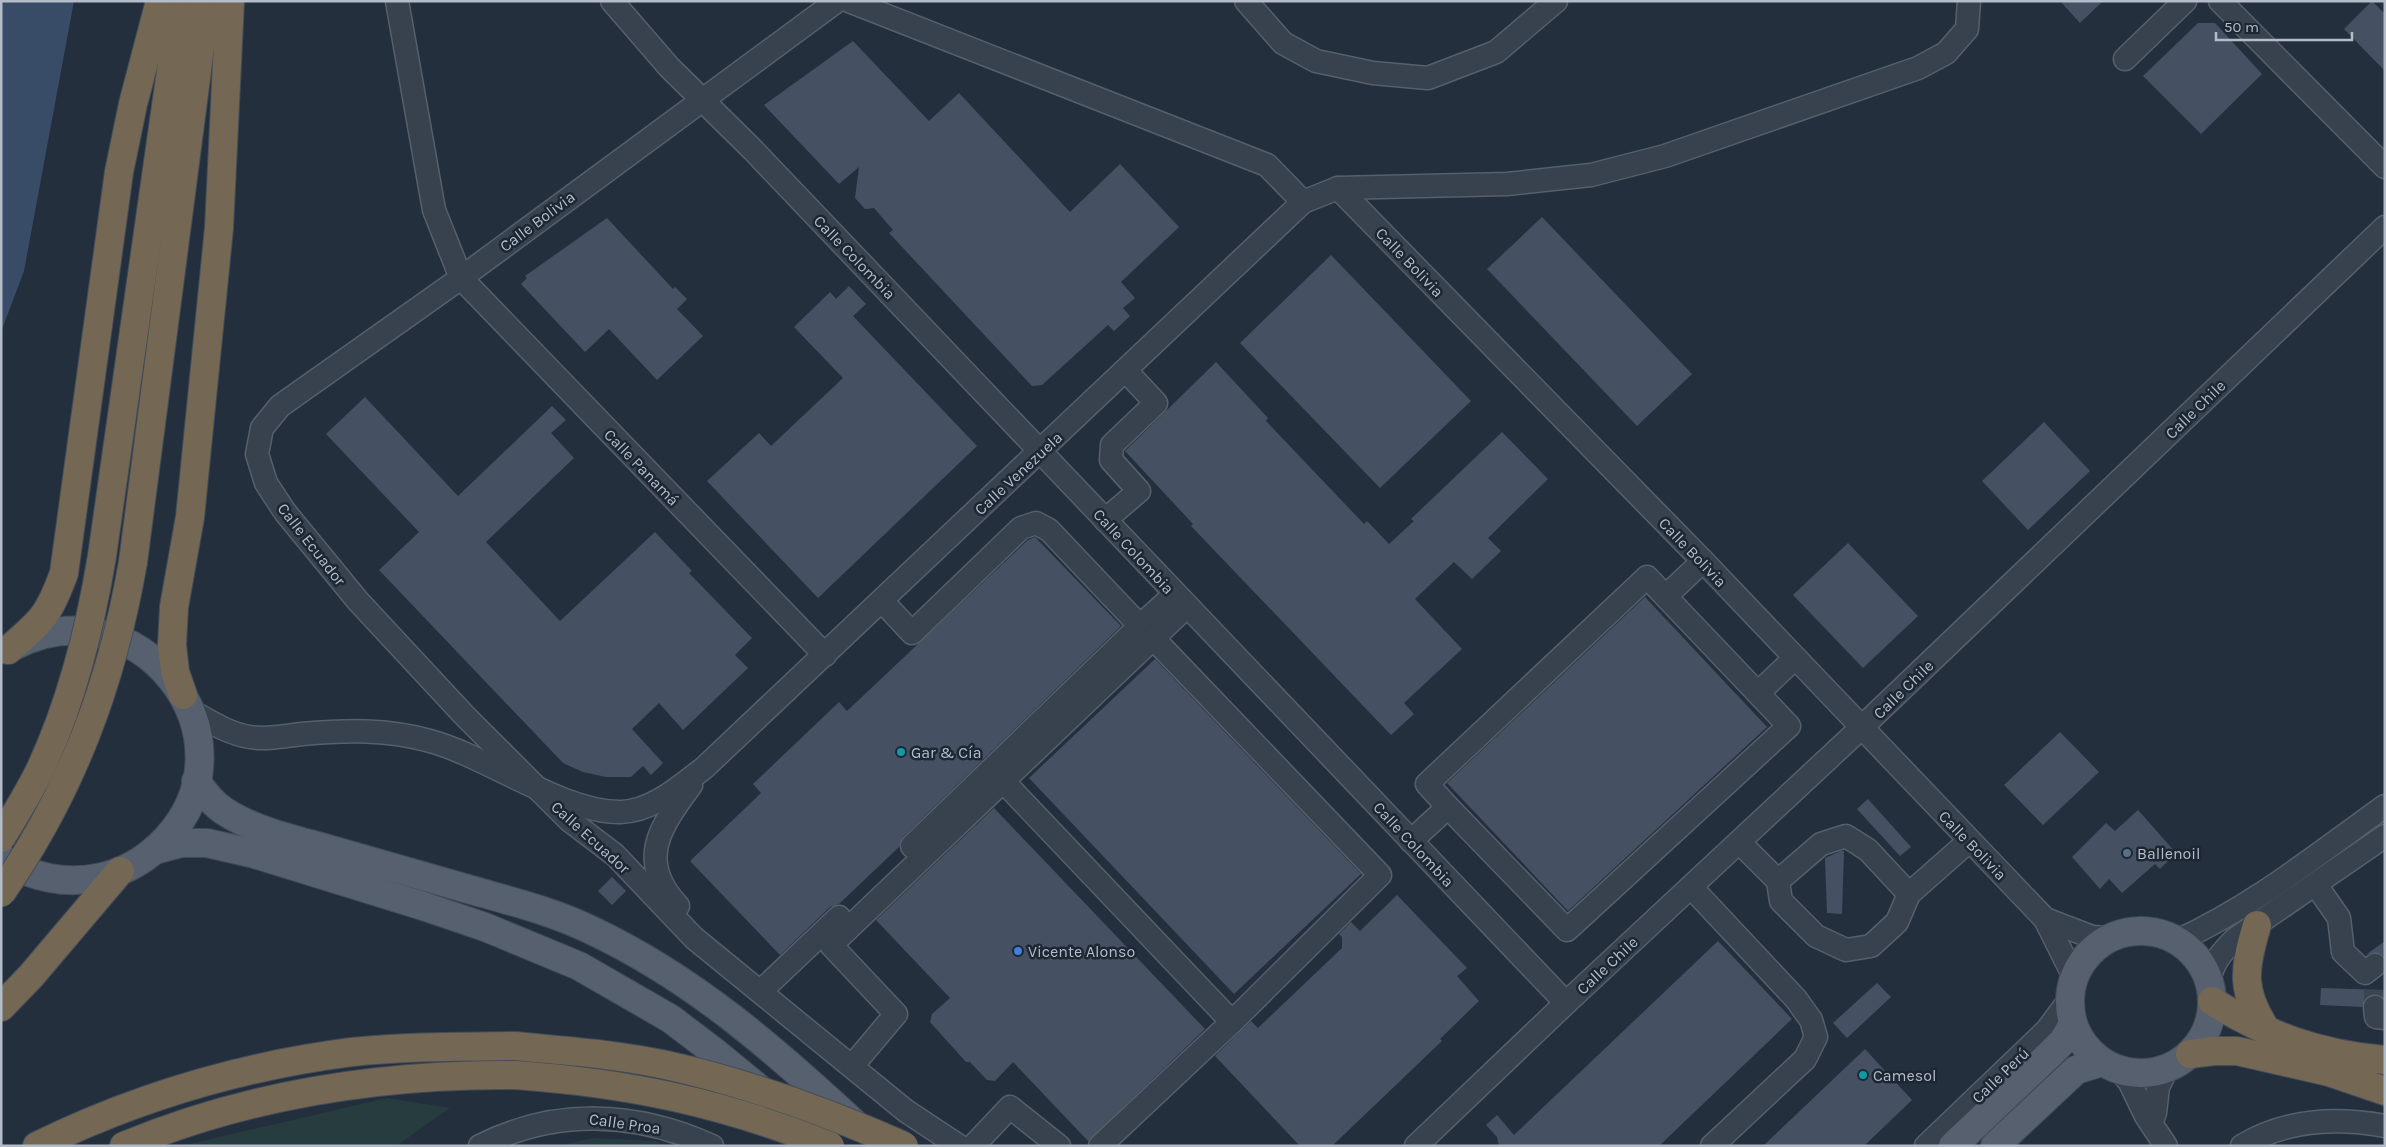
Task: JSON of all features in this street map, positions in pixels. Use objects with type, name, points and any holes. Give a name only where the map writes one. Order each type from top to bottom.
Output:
[{"type":"highway","points":[[4,652],[39,623],[53,604],[64,572],[119,172],[160,1]]},
{"type":"highway","points":[[1,838],[40,770],[58,728],[84,645],[93,609],[180,1]]},
{"type":"highway","points":[[1,893],[40,833],[82,748],[108,672],[122,618],[133,562],[206,1]]},
{"type":"highway","points":[[187,703],[175,672],[172,645],[174,607],[190,517],[219,228],[230,1]]},
{"type":"highway","points":[[1,1007],[31,976],[120,871]]},
{"type":"highway","points":[[2257,925],[2246,965],[2245,982],[2248,998],[2267,1030]]},
{"type":"highway","points":[[2211,991],[2254,1026],[2267,1030],[2282,1039],[2360,1058],[2385,1060]]},
{"type":"highway","points":[[37,1146],[97,1118],[159,1094],[252,1070],[353,1052],[434,1047],[515,1046],[620,1057],[707,1075],[790,1100],[904,1146]]},
{"type":"highway","points":[[2190,1054],[2237,1051],[2328,1072],[2385,1091]]},
{"type":"highway","points":[[124,1146],[235,1107],[307,1092],[370,1081],[433,1076],[515,1075],[573,1079],[666,1094],[756,1118],[829,1146]]},
{"type":"main road","points":[[1,858],[31,873],[56,879],[95,878],[120,871],[155,850],[174,830],[183,815],[196,780],[198,746],[187,703],[165,670],[153,659],[127,642],[105,635],[82,631],[51,633],[21,642],[4,652]]},
{"type":"main road","points":[[196,780],[208,799],[222,810],[245,823],[523,905],[589,929],[621,945],[680,980],[739,1022],[791,1065],[878,1146]]},
{"type":"main road","points":[[155,850],[181,844],[207,843],[251,853],[432,908],[485,927],[580,966],[671,1019],[717,1054],[829,1146]]},
{"type":"main road","points":[[1995,1146],[2076,1070],[2110,1066],[2143,1074],[2166,1069],[2190,1054],[2206,1030],[2211,991],[2197,958],[2177,941],[2144,931],[2121,934],[2110,938],[2088,955],[2072,1000],[2084,1045],[2110,1066]]},
{"type":"main road","name":"Calle Perú","points":[[1953,1146],[2063,1041],[2072,1000]]},
{"type":"street","points":[[397,1],[434,210],[461,278]]},
{"type":"street","name":"Calle Colombia","points":[[612,1],[669,67],[753,150],[1566,1003]]},
{"type":"street","name":"Calle Bolivia","points":[[257,454],[262,428],[280,406],[461,278],[837,1]]},
{"type":"street","points":[[848,1],[1267,166],[1303,202]]},
{"type":"street","points":[[1246,1],[1283,43],[1316,61],[1373,73],[1428,78],[1496,52],[1556,1]]},
{"type":"street","points":[[1338,188],[1507,184],[1591,175],[1665,156],[1918,68],[1946,53],[1967,29],[1969,1]]},
{"type":"street","points":[[2125,59],[2185,1]]},
{"type":"street","points":[[2220,1],[2383,162]]},
{"type":"street","name":"Calle Bolivia","points":[[1338,188],[1703,561],[2045,919],[2092,937],[2110,938]]},
{"type":"street","name":"Calle Venezuela","points":[[704,768],[1041,452],[1303,202],[1338,188]]},
{"type":"street","name":"Calle Chile","points":[[1416,1146],[1566,1003],[1861,728],[2385,227]]},
{"type":"street","name":"Calle Panamá","points":[[461,278],[825,655]]},
{"type":"street","points":[[1105,520],[1139,491],[1111,460],[1112,445],[1156,403],[1126,371]]},
{"type":"street","name":"Calle Ecuador","points":[[257,454],[266,483],[285,512],[358,601],[464,715],[569,820],[615,855],[694,938],[853,1065],[906,1111],[959,1146]]},
{"type":"street","points":[[882,601],[912,633],[1021,528],[1036,523],[1049,530],[1380,875],[1232,1022],[1100,1146]]},
{"type":"street","points":[[1666,596],[1703,561]]},
{"type":"street","points":[[1648,577],[1666,596],[1789,726],[1567,930],[1427,784],[1648,577]]},
{"type":"street","points":[[704,768],[664,821],[656,842],[656,868],[667,894],[757,988],[1181,600]]},
{"type":"street","points":[[853,1065],[896,1014],[831,945],[1003,781],[1146,632]]},
{"type":"street","points":[[1758,693],[1795,658]]},
{"type":"street","points":[[187,703],[229,731],[249,737],[273,738],[367,730],[394,732],[458,750],[537,787],[578,804],[606,812],[624,812],[645,807],[665,796],[704,768]]},
{"type":"street","points":[[1003,781],[1232,1022]]},
{"type":"street","points":[[2177,941],[2210,926],[2260,894],[2385,806]]},
{"type":"street","points":[[1411,841],[1448,807]]},
{"type":"street","points":[[1778,881],[1821,844],[1846,836],[1868,850],[1909,894]]},
{"type":"street","points":[[2211,991],[2213,966],[2219,955],[2235,939],[2385,836]]},
{"type":"street","points":[[1739,842],[1778,881],[1781,901],[1816,936],[1846,950],[1871,946],[1897,922],[1909,894],[1969,841]]},
{"type":"street","points":[[2316,885],[2339,918],[2343,952],[2375,991]]},
{"type":"street","points":[[1691,887],[1796,999],[1812,1020],[1816,1037],[1805,1059],[1712,1146]]},
{"type":"street","name":"Calle Bolivia","points":[[2045,919],[2072,1000]]},
{"type":"street","name":"Calle Perú","points":[[1926,1146],[2047,1030],[2072,1000]]},
{"type":"street","points":[[2110,1066],[2129,1081],[2146,1116],[2166,1146]]},
{"type":"street","points":[[2151,1122],[2158,1087],[2166,1069]]},
{"type":"street","points":[[973,1146],[1010,1107],[1059,1146]]},
{"type":"street","name":"Calle Proa","points":[[480,1146],[502,1134],[582,1117],[624,1120],[682,1132],[712,1146]]},
{"type":"street","points":[[2242,1146],[2255,1138],[2286,1126],[2320,1120],[2354,1120],[2385,1126]]},
{"type":"green space","points":[[387,1098],[450,1108],[396,1146],[181,1146]]},
{"type":"green space","points":[[594,1138],[655,1141],[666,1146],[556,1146]]},
{"type":"water","points":[[1,1],[74,1],[24,271],[1,332]]},
{"type":"building","points":[[2060,1],[2103,1],[2080,23]]},
{"type":"building","points":[[2372,1],[2385,14],[2385,71],[2344,29]]},
{"type":"building","points":[[2198,23],[2215,23],[2262,74],[2201,134],[2143,76]]},
{"type":"building","points":[[853,41],[929,121],[959,93],[1070,212],[1120,164],[1179,227],[1121,282],[1135,298],[1123,308],[1130,316],[1114,331],[1108,325],[1042,385],[1032,386],[889,233],[893,230],[874,208],[865,209],[855,198],[859,167],[839,184],[764,105]]},
{"type":"building","points":[[1542,217],[1692,374],[1637,426],[1487,269]]},
{"type":"building","points":[[607,218],[673,289],[675,287],[687,299],[677,309],[703,336],[657,380],[609,329],[585,352],[521,284],[527,278],[525,276]]},
{"type":"building","points":[[1331,255],[1471,401],[1380,488],[1240,343]]},
{"type":"building","points":[[849,286],[866,304],[853,316],[977,446],[818,598],[707,481],[759,433],[771,446],[843,378],[794,327],[830,292],[836,299]]},
{"type":"building","points":[[1216,362],[1268,418],[1266,421],[1364,524],[1367,521],[1389,544],[1414,521],[1411,519],[1502,432],[1548,479],[1488,538],[1501,551],[1472,579],[1454,562],[1415,599],[1462,649],[1404,703],[1414,714],[1391,735],[1191,526],[1193,524],[1125,451]]},
{"type":"building","points":[[365,397],[458,496],[552,406],[566,420],[551,433],[574,458],[486,542],[560,621],[655,532],[692,571],[689,573],[752,638],[735,655],[748,668],[683,730],[659,703],[632,729],[663,763],[651,775],[643,766],[631,777],[606,777],[583,772],[563,763],[379,570],[419,532],[326,434]]},
{"type":"building","points":[[2044,422],[2090,471],[2028,530],[1982,481]]},
{"type":"building","name":"Gar & Cía","points":[[1035,537],[1121,626],[903,837],[899,847],[839,904],[830,907],[780,955],[690,861],[761,793],[753,784],[839,702],[847,711],[1028,540]]},
{"type":"building","points":[[1848,543],[1918,616],[1863,668],[1793,595]]},
{"type":"building","points":[[1645,597],[1767,727],[1568,911],[1447,783]]},
{"type":"building","points":[[1155,659],[1361,874],[1234,994],[1029,778]]},
{"type":"building","points":[[2060,732],[2099,772],[2043,825],[2004,785]]},
{"type":"building","points":[[1868,799],[1911,847],[1900,856],[1857,809]]},
{"type":"building","name":"Vicente Alonso","points":[[994,808],[1205,1029],[1088,1141],[1013,1062],[995,1081],[987,1080],[970,1062],[966,1062],[930,1022],[932,1014],[950,998],[876,920]]},
{"type":"building","points":[[2138,810],[2176,853],[2160,869],[2155,864],[2122,893],[2109,879],[2100,889],[2072,857],[2106,823],[2115,831]]},
{"type":"building","points":[[1844,851],[1842,914],[1827,913],[1825,858]]},
{"type":"building","points":[[612,877],[626,891],[612,905],[598,891]]},
{"type":"building","points":[[1397,895],[1467,968],[1457,976],[1479,1001],[1440,1039],[1442,1041],[1332,1146],[1300,1146],[1215,1056],[1251,1021],[1258,1028],[1342,948],[1342,937],[1339,934],[1351,922],[1360,931]]},
{"type":"building","points":[[1718,941],[1792,1019],[1659,1146],[1499,1146],[1497,1137],[1486,1125],[1497,1115],[1514,1135]]},
{"type":"building","points":[[2385,941],[2385,956],[2379,953],[2367,954]]},
{"type":"building","points":[[1877,983],[1891,997],[1847,1038],[1833,1023]]},
{"type":"building","points":[[2321,988],[2385,990],[2385,999],[2373,994],[2367,997],[2362,1007],[2320,1005]]},
{"type":"building","name":"Camesol","points":[[1865,1049],[1912,1100],[1864,1146],[1763,1146]]},
{"type":"tunnel","points":[[2375,990],[2375,1007]]},
{"type":"place","name":"Gar & Cía","points":[[901,752]]},
{"type":"place","name":"Ballenoil","points":[[2127,853]]},
{"type":"place","name":"Vicente Alonso","points":[[1018,951]]},
{"type":"place","name":"Camesol","points":[[1863,1075]]}]
